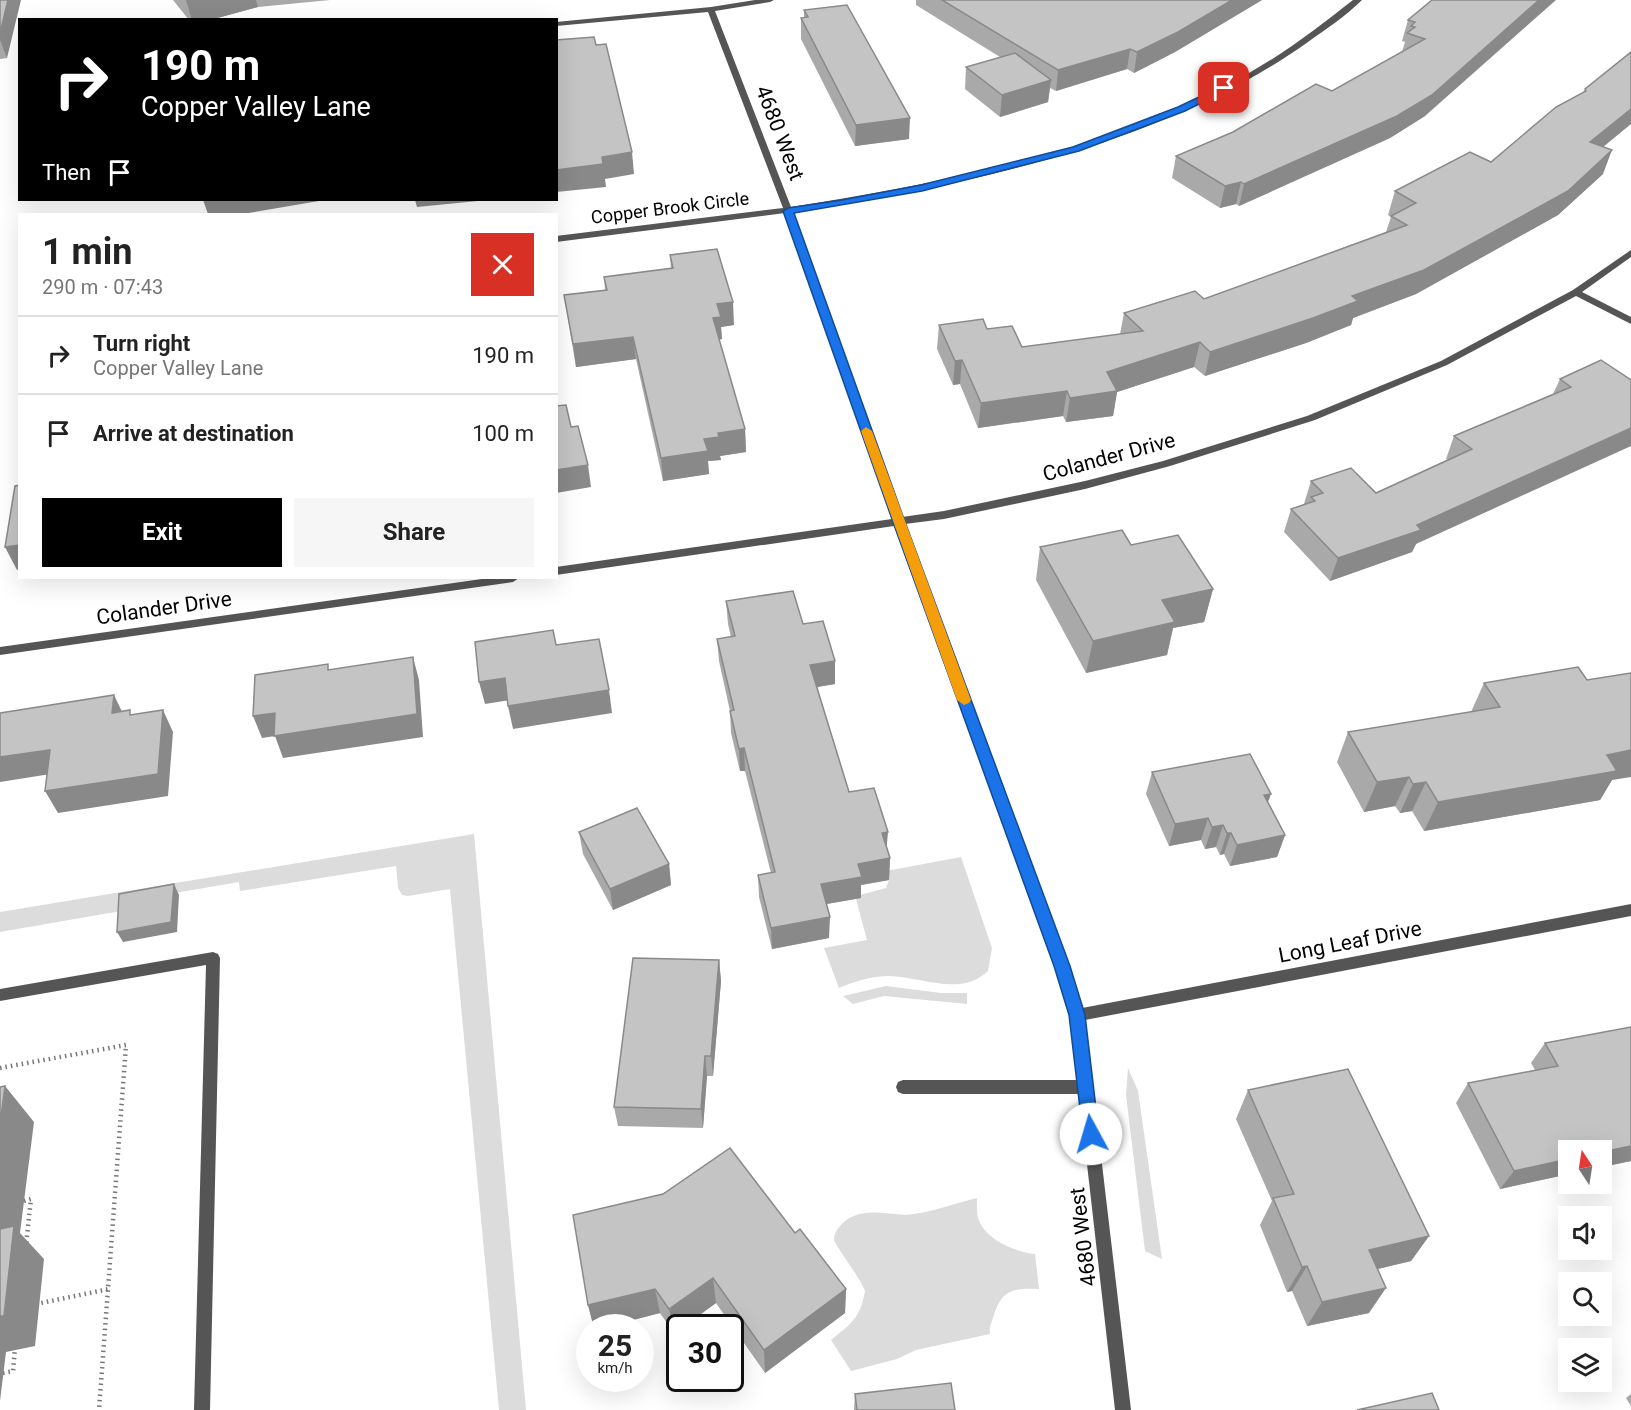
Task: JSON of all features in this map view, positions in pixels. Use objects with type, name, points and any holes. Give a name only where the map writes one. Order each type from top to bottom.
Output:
[{"type":"street","points":[[558,24],[711,9],[770,0]]},
{"type":"street","name":"Copper Brook Circle","points":[[558,238],[788,211],[884,196],[960,180],[1087,145],[1182,109],[1267,66],[1358,0]]},
{"type":"street","name":"4680 West","points":[[711,9],[788,211],[1058,955],[1077,1015],[1123,1410]]},
{"type":"street","name":"Colander Drive","points":[[558,571],[944,515],[1085,485],[1166,464],[1311,418],[1444,363],[1576,292],[1631,253]]},
{"type":"street","points":[[1576,292],[1631,321]]},
{"type":"street","name":"Colander Drive","points":[[0,651],[506,579]]},
{"type":"street","name":"Long Leaf Drive","points":[[1077,1015],[1631,910]]},
{"type":"street","points":[[0,995],[213,958],[202,1410]]},
{"type":"street","points":[[903,1087],[1086,1088]]},
{"type":"path","points":[[0,1068],[126,1045],[99,1410]]},
{"type":"path","points":[[24,1201],[31,1199],[25,1252]]},
{"type":"path","points":[[29,1305],[109,1289]]},
{"type":"path","points":[[3,1373],[13,1371],[16,1340]]},
{"type":"shaded area","points":[[474,834],[526,1410],[499,1410],[450,889],[402,895],[398,888],[396,866],[240,891],[239,882],[122,902],[121,911],[0,932],[0,912]]},
{"type":"shaded area","points":[[961,857],[992,948],[988,971],[966,983],[941,984],[883,976],[864,979],[839,988],[824,948],[867,940],[856,899],[860,898],[860,895],[886,888],[889,880],[886,871]]},
{"type":"shaded area","points":[[886,986],[941,993],[967,993],[967,1004],[884,996],[853,1004],[843,996]]},
{"type":"shaded area","points":[[1128,1068],[1138,1091],[1162,1259],[1145,1251],[1126,1095]]},
{"type":"shaded area","points":[[977,1198],[979,1220],[990,1235],[1012,1248],[1035,1254],[1039,1289],[1016,1290],[1005,1295],[997,1306],[990,1334],[916,1350],[897,1359],[851,1371],[831,1340],[858,1314],[865,1291],[834,1240],[838,1229],[847,1220],[861,1214],[914,1214]]},
{"type":"building","points":[[0,0],[8,0],[0,33]]},
{"type":"building","points":[[942,0],[1232,0],[1178,32],[1137,52],[1130,49],[1058,70]]},
{"type":"building","points":[[1432,0],[1539,0],[1432,95],[1397,116],[1244,184],[1241,182],[1225,186],[1176,156],[1233,132],[1316,84],[1332,91],[1425,39],[1407,33],[1415,27],[1411,26],[1415,22],[1408,20]]},
{"type":"building","points":[[847,5],[910,118],[856,125],[801,18],[808,17],[804,10]]},
{"type":"building","points":[[594,37],[596,45],[606,44],[632,152],[602,157],[603,164],[558,170],[558,40]]},
{"type":"building","points":[[1631,52],[1631,109],[1590,142],[1612,150],[1568,191],[1424,270],[1352,296],[1358,301],[1210,352],[1200,342],[1107,372],[1117,391],[1070,398],[1067,391],[981,403],[962,360],[955,361],[939,325],[983,319],[987,329],[1012,326],[1022,347],[1143,331],[1124,313],[1195,291],[1204,299],[1407,225],[1391,216],[1416,203],[1395,191],[1470,152],[1491,162],[1556,107],[1586,91],[1585,89]]},
{"type":"building","points":[[1015,53],[1051,80],[1002,95],[966,67]]},
{"type":"building","points":[[717,249],[733,302],[717,304],[721,317],[713,318],[745,429],[718,433],[719,437],[704,439],[708,451],[661,458],[633,337],[573,344],[564,295],[607,290],[604,277],[673,268],[670,255]]},
{"type":"building","points":[[1601,360],[1631,380],[1631,428],[1417,525],[1421,530],[1338,558],[1291,509],[1315,501],[1311,497],[1323,493],[1311,481],[1351,468],[1376,493],[1472,449],[1454,436],[1571,387],[1560,379]]},
{"type":"building","points":[[566,405],[571,427],[578,426],[588,465],[558,470],[558,406]]},
{"type":"building","points":[[18,485],[18,545],[5,547],[15,486]]},
{"type":"building","points":[[1122,530],[1131,545],[1178,535],[1213,589],[1162,600],[1175,622],[1093,641],[1040,547]]},
{"type":"building","points":[[793,591],[803,624],[823,621],[835,661],[810,665],[849,792],[874,788],[888,832],[882,833],[890,858],[858,864],[862,877],[821,884],[830,917],[771,928],[758,875],[775,872],[744,748],[739,749],[730,711],[734,710],[717,639],[735,636],[726,601]]},
{"type":"building","points":[[553,630],[556,645],[599,639],[609,690],[508,706],[505,678],[479,682],[475,642]]},
{"type":"building","points":[[413,657],[417,714],[274,736],[275,713],[253,716],[255,675],[328,664],[328,670]]},
{"type":"building","points":[[1578,667],[1587,680],[1631,673],[1631,750],[1607,755],[1617,771],[1438,802],[1426,782],[1413,784],[1409,777],[1377,782],[1348,732],[1500,707],[1484,683]]},
{"type":"building","points":[[114,695],[112,713],[130,710],[130,715],[163,710],[158,774],[45,791],[50,750],[0,757],[0,713]]},
{"type":"building","points":[[1250,754],[1271,794],[1264,795],[1285,835],[1237,845],[1231,833],[1227,833],[1223,825],[1212,827],[1208,818],[1175,824],[1152,772]]},
{"type":"building","points":[[637,808],[669,864],[610,889],[579,832]]},
{"type":"building","points":[[174,884],[171,922],[117,932],[119,894]]},
{"type":"building","points":[[633,958],[719,960],[711,1056],[705,1056],[701,1109],[614,1107]]},
{"type":"building","points":[[1631,1027],[1631,1146],[1612,1150],[1612,1140],[1558,1140],[1558,1161],[1514,1171],[1468,1083],[1558,1066],[1545,1043]]},
{"type":"building","points":[[1348,1069],[1429,1236],[1369,1250],[1386,1288],[1322,1302],[1307,1266],[1302,1267],[1273,1198],[1294,1194],[1248,1090]]},
{"type":"building","points":[[5,1086],[0,1125],[0,1087]]},
{"type":"building","points":[[730,1148],[795,1233],[800,1229],[846,1289],[764,1350],[744,1322],[744,1314],[738,1314],[713,1278],[669,1309],[655,1289],[588,1305],[573,1215],[663,1194]]},
{"type":"building","points":[[14,1226],[4,1316],[0,1316],[0,1229]]},
{"type":"building","points":[[951,1383],[955,1410],[857,1410],[855,1394]]},
{"type":"building","points":[[1432,1393],[1439,1410],[1357,1410]]},
{"type":"slow traffic","points":[[866,431],[964,700]]},
{"type":"route","points":[[1091,1134],[1077,1015],[1062,966],[788,211],[884,196],[960,180],[1076,149],[1182,109],[1224,88]]}]
